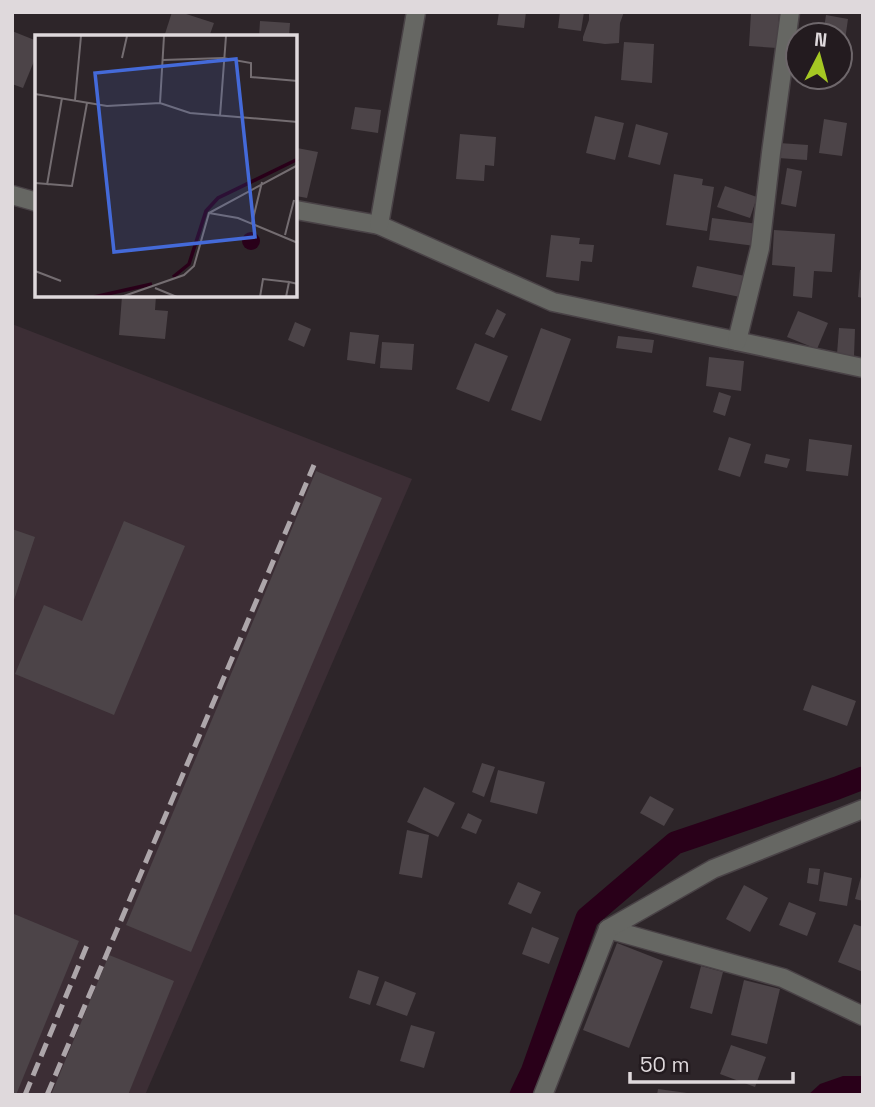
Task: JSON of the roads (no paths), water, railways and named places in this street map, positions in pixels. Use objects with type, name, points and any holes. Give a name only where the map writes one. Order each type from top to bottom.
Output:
[{"type":"street","points":[[379,225],[416,12]]},
{"type":"street","points":[[737,341],[760,248],[790,12]]},
{"type":"street","points":[[12,195],[35,201]]},
{"type":"street","points":[[298,210],[379,225],[553,302],[863,368]]},
{"type":"street","points":[[543,1095],[608,929],[713,869],[863,809]]},
{"type":"street","points":[[608,929],[783,978],[863,1016]]},
{"type":"waterway","points":[[521,1095],[532,1072],[587,918],[675,843],[863,778]]},
{"type":"railway","points":[[47,1095],[314,465]]},
{"type":"railway","points":[[25,1095],[88,943]]}]
